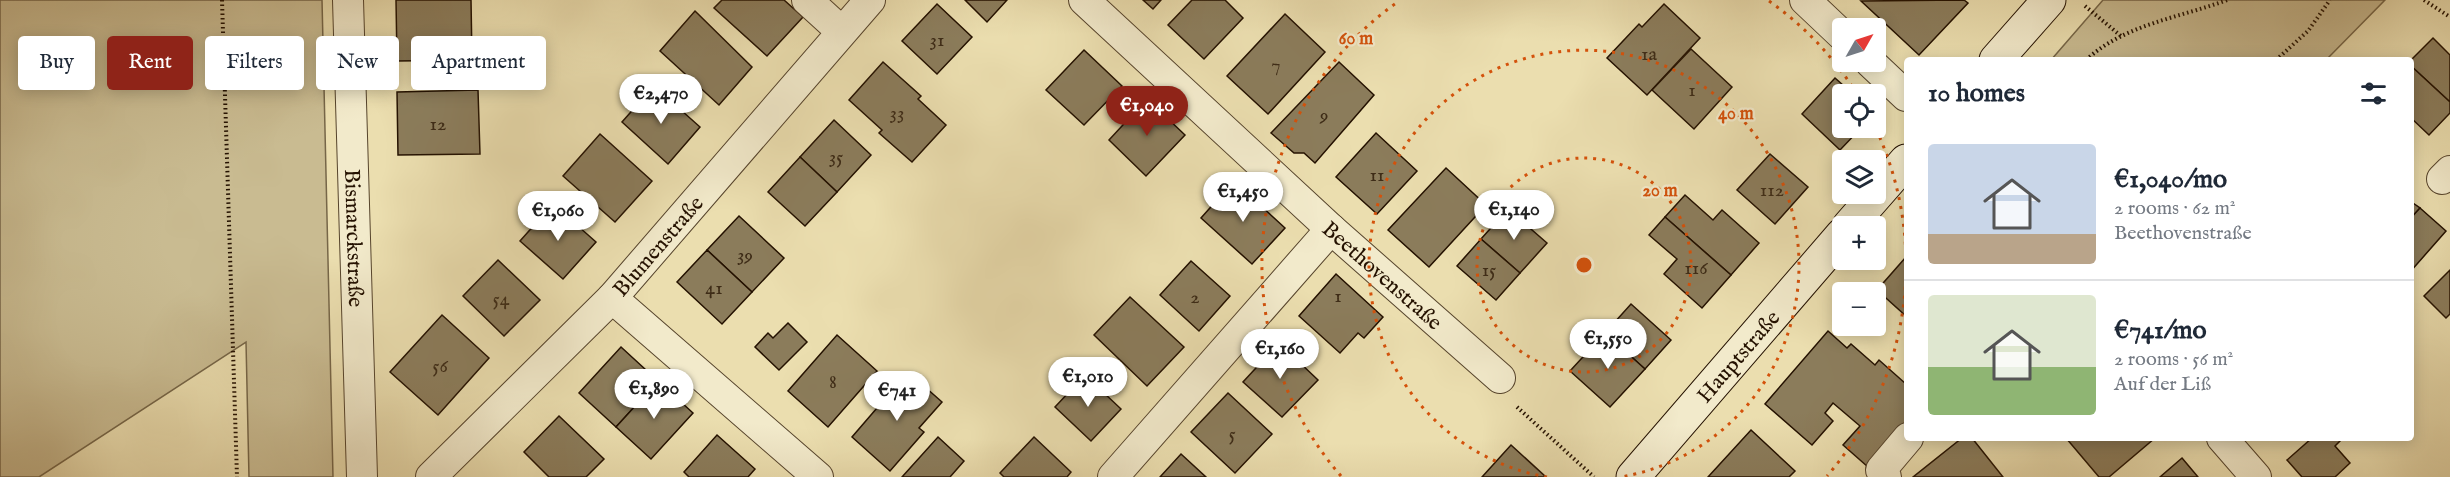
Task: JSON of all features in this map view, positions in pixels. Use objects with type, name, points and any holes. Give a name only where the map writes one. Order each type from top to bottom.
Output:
[{"type":"main road","points":[[1999,57],[2049,0]]},
{"type":"main road","points":[[1859,216],[1904,163]]},
{"type":"main road","name":"Hauptstraße","points":[[1633,477],[1832,247]]},
{"type":"street","name":"Bismarckstraße","points":[[348,0],[362,477]]},
{"type":"street","points":[[807,0],[841,31]]},
{"type":"street","name":"Blumenstraße","points":[[431,477],[612,298],[870,0]]},
{"type":"street","name":"Beethovenstraße","points":[[1084,0],[1331,229],[1500,378]]},
{"type":"street","points":[[1805,0],[1832,26]]},
{"type":"street","points":[[1881,72],[1904,94]]},
{"type":"street","points":[[1113,477],[1331,229]]},
{"type":"street","points":[[612,298],[818,477]]},
{"type":"street","points":[[1886,477],[1881,470],[1905,441]]},
{"type":"street","points":[[2225,441],[2256,477]]},
{"type":"path","points":[[222,0],[237,477]]},
{"type":"path","points":[[2090,57],[2121,36],[2227,0]]},
{"type":"path","points":[[2279,57],[2308,31],[2330,0]]},
{"type":"path","points":[[2424,0],[2450,17]]},
{"type":"path","points":[[2085,6],[2121,36]]},
{"type":"path","points":[[1500,378],[1500,392],[1594,477]]},
{"type":"shaded area","points":[[0,0],[322,0],[323,36],[316,36],[316,90],[324,90],[333,477],[249,477],[246,342],[39,477],[0,477]]},
{"type":"shaded area","points":[[2103,0],[2385,0],[2329,57],[2054,57]]},
{"type":"building","points":[[396,0],[471,0],[472,36],[411,36],[411,61],[399,61],[399,36],[397,36]]},
{"type":"building","points":[[722,0],[784,0],[803,17],[767,56],[714,8]]},
{"type":"building","points":[[965,0],[1007,0],[987,22]]},
{"type":"building","points":[[1143,0],[1161,0],[1153,9]]},
{"type":"building","points":[[1192,0],[1225,0],[1243,18],[1204,59],[1168,25]]},
{"type":"building","points":[[1964,0],[1968,3],[1919,55],[1886,24],[1886,18],[1879,18],[1861,1]]},
{"type":"building","points":[[937,4],[972,37],[937,74],[902,41]]},
{"type":"building","points":[[1664,4],[1700,38],[1647,95],[1607,58],[1639,24],[1642,27]]},
{"type":"building","points":[[695,11],[752,67],[719,105],[660,51]]},
{"type":"building","points":[[1285,14],[1325,52],[1268,114],[1227,76]]},
{"type":"building","points":[[2433,38],[2450,55],[2450,102],[2414,69],[2414,57]]},
{"type":"building","points":[[1691,49],[1732,87],[1694,129],[1652,90]]},
{"type":"building","points":[[1084,50],[1122,86],[1084,125],[1046,90]]},
{"type":"building","points":[[883,62],[921,96],[918,99],[946,125],[912,162],[879,133],[882,130],[849,100]]},
{"type":"building","points":[[1339,62],[1374,95],[1315,163],[1304,153],[1294,153],[1271,133]]},
{"type":"building","points":[[2414,69],[2450,102],[2450,113],[2429,135],[2414,121]]},
{"type":"building","points":[[1835,78],[1842,84],[1832,84],[1832,138],[1851,138],[1840,150],[1802,114]]},
{"type":"building","points":[[654,86],[700,127],[668,164],[622,122]]},
{"type":"building","points":[[478,90],[480,154],[398,155],[397,92]]},
{"type":"building","points":[[1147,99],[1185,135],[1146,176],[1109,140]]},
{"type":"building","points":[[834,120],[871,155],[837,192],[800,157]]},
{"type":"building","points":[[1376,133],[1417,171],[1377,214],[1336,177]]},
{"type":"building","points":[[600,134],[652,181],[615,222],[563,176]]},
{"type":"building","points":[[1770,154],[1808,187],[1775,224],[1737,190]]},
{"type":"building","points":[[800,157],[837,192],[805,226],[768,192]]},
{"type":"building","points":[[1446,168],[1486,205],[1429,267],[1388,230]]},
{"type":"building","points":[[1234,181],[1285,228],[1252,264],[1201,218]]},
{"type":"building","points":[[1685,195],[1713,220],[1722,210],[1759,243],[1731,275],[1665,217]]},
{"type":"building","points":[[553,204],[596,242],[563,279],[520,241]]},
{"type":"building","points":[[2414,204],[2420,208],[2414,215]]},
{"type":"building","points":[[2420,208],[2446,231],[2414,267],[2414,215]]},
{"type":"building","points":[[1508,209],[1547,243],[1520,273],[1481,239]]},
{"type":"building","points":[[739,216],[784,258],[752,292],[707,250]]},
{"type":"building","points":[[1665,217],[1731,275],[1702,308],[1664,274],[1677,259],[1649,235]]},
{"type":"building","points":[[1481,239],[1520,273],[1496,300],[1457,266]]},
{"type":"building","points":[[707,250],[752,292],[722,324],[677,282]]},
{"type":"building","points":[[1904,259],[1904,314],[1886,298],[1886,282],[1884,282]]},
{"type":"building","points":[[498,260],[540,300],[504,336],[463,296]]},
{"type":"building","points":[[1191,261],[1230,296],[1199,331],[1160,295]]},
{"type":"building","points":[[2450,270],[2450,314],[2446,318],[2424,296]]},
{"type":"building","points":[[1336,274],[1383,317],[1364,338],[1358,333],[1340,353],[1299,316]]},
{"type":"building","points":[[1130,297],[1184,347],[1147,386],[1094,335]]},
{"type":"building","points":[[1631,304],[1671,340],[1645,369],[1605,333]]},
{"type":"building","points":[[442,315],[489,358],[438,415],[390,372]]},
{"type":"building","points":[[788,323],[807,342],[779,370],[755,347],[768,333],[773,338]]},
{"type":"building","points":[[1828,331],[1847,348],[1851,344],[1875,365],[1879,360],[1904,382],[1904,425],[1868,467],[1843,445],[1860,426],[1833,403],[1825,413],[1833,421],[1812,445],[1765,404]]},
{"type":"building","points":[[1605,333],[1645,369],[1610,407],[1570,371]]},
{"type":"building","points":[[837,335],[877,371],[828,427],[788,391]]},
{"type":"building","points":[[1279,343],[1318,380],[1282,417],[1243,382]]},
{"type":"building","points":[[621,347],[658,381],[616,427],[579,393]]},
{"type":"building","points":[[908,372],[942,402],[919,428],[924,432],[890,471],[852,437]]},
{"type":"building","points":[[1085,375],[1121,409],[1091,441],[1055,407]]},
{"type":"building","points":[[658,381],[693,413],[651,459],[616,427]]},
{"type":"building","points":[[1228,393],[1272,434],[1235,473],[1191,432]]},
{"type":"building","points":[[559,416],[604,459],[586,477],[549,477],[524,452]]},
{"type":"building","points":[[1751,430],[1795,471],[1789,477],[1708,477]]},
{"type":"building","points":[[717,435],[755,469],[748,477],[689,477],[684,472]]},
{"type":"building","points":[[938,437],[964,461],[950,477],[902,477]]},
{"type":"building","points":[[1034,437],[1071,472],[1067,477],[1004,477],[1000,473]]},
{"type":"building","points":[[1958,441],[1974,441],[2003,477],[1913,477]]},
{"type":"building","points":[[2069,441],[2151,441],[2109,477],[2099,477]]},
{"type":"building","points":[[2309,441],[2340,441],[2335,446],[2350,463],[2335,477],[2302,477],[2287,460]]},
{"type":"building","points":[[1511,445],[1546,477],[1482,477]]},
{"type":"building","points":[[1181,454],[1206,477],[1160,477]]},
{"type":"building","points":[[2182,458],[2198,477],[2160,477]]}]
